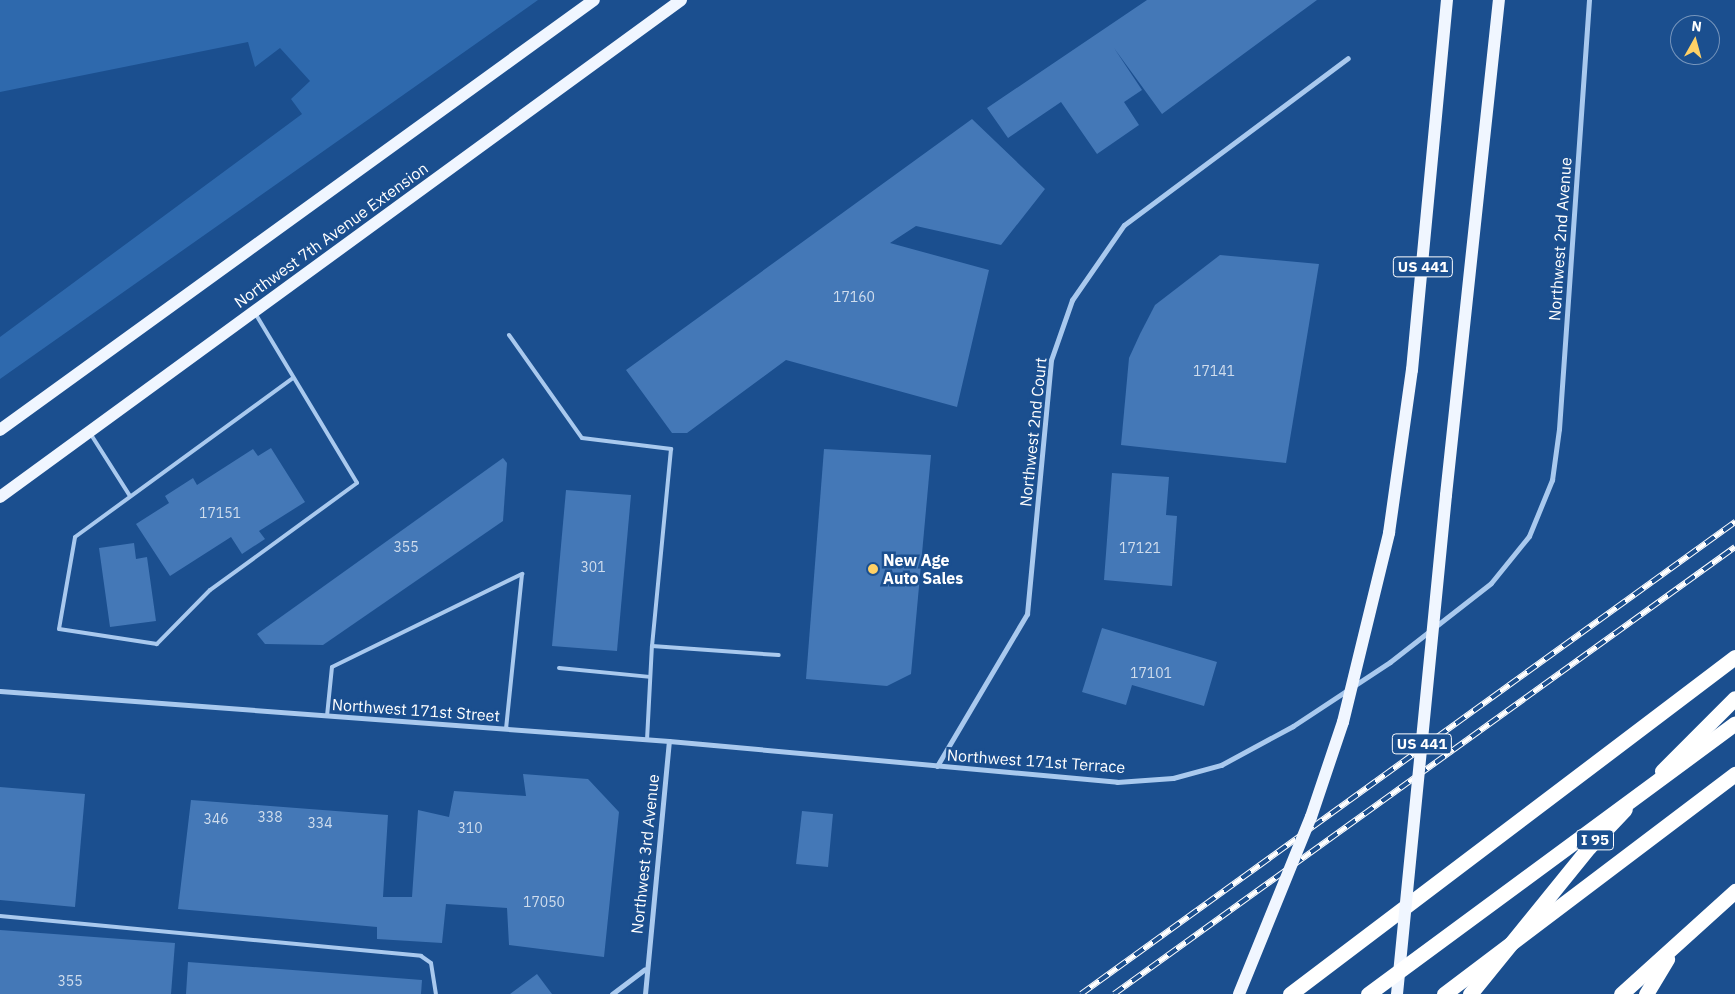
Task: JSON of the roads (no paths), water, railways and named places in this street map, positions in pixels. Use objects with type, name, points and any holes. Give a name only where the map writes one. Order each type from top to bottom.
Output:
[{"type":"highway","points":[[1290,994],[1735,657]]},
{"type":"highway","name":"I 95","points":[[1470,994],[1589,847],[1735,698]]},
{"type":"highway","points":[[1368,994],[1735,723]]},
{"type":"highway","points":[[1444,994],[1735,774]]},
{"type":"highway","points":[[1621,994],[1735,891]]},
{"type":"highway","points":[[1646,994],[1674,947]]},
{"type":"main road","points":[[0,430],[594,0]]},
{"type":"main road","name":"Northwest 7th Avenue Extension","points":[[0,497],[681,0]]},
{"type":"main road","name":"US 441","points":[[1239,994],[1311,817],[1343,722],[1389,533],[1412,370],[1447,0]]},
{"type":"main road","name":"US 441","points":[[1397,994],[1446,495],[1500,0]]},
{"type":"street","name":"Northwest 2nd Avenue","points":[[1390,662],[1491,583],[1529,536],[1552,480],[1589,0]]},
{"type":"street","name":"Northwest 2nd Court","points":[[937,766],[1027,614],[1051,360],[1072,300],[1124,225],[1348,58]]},
{"type":"street","name":"Northwest 171st Terrace","points":[[830,756],[1116,782],[1173,778],[1221,765],[1294,726],[1390,662]]},
{"type":"street","name":"Northwest 171st Street","points":[[0,692],[669,741],[830,756]]},
{"type":"street","name":"Northwest 3rd Avenue","points":[[645,994],[645,969],[669,741]]},
{"type":"street","points":[[612,994],[645,969]]},
{"type":"lane","points":[[254,311],[357,482],[210,590],[157,644],[60,629],[75,537],[293,378]]},
{"type":"lane","points":[[509,335],[582,438],[671,448],[652,646],[647,740]]},
{"type":"lane","points":[[89,432],[130,496]]},
{"type":"lane","points":[[327,716],[332,667],[522,574],[506,729]]},
{"type":"lane","points":[[652,646],[779,655]]},
{"type":"lane","points":[[559,668],[650,677]]},
{"type":"lane","points":[[0,916],[421,956],[431,963],[436,994]]},
{"type":"railway","points":[[1081,994],[1735,522]]},
{"type":"railway","points":[[1114,994],[1735,547]]},
{"type":"place","name":"New Age Auto Sales","points":[[873,569]]}]
